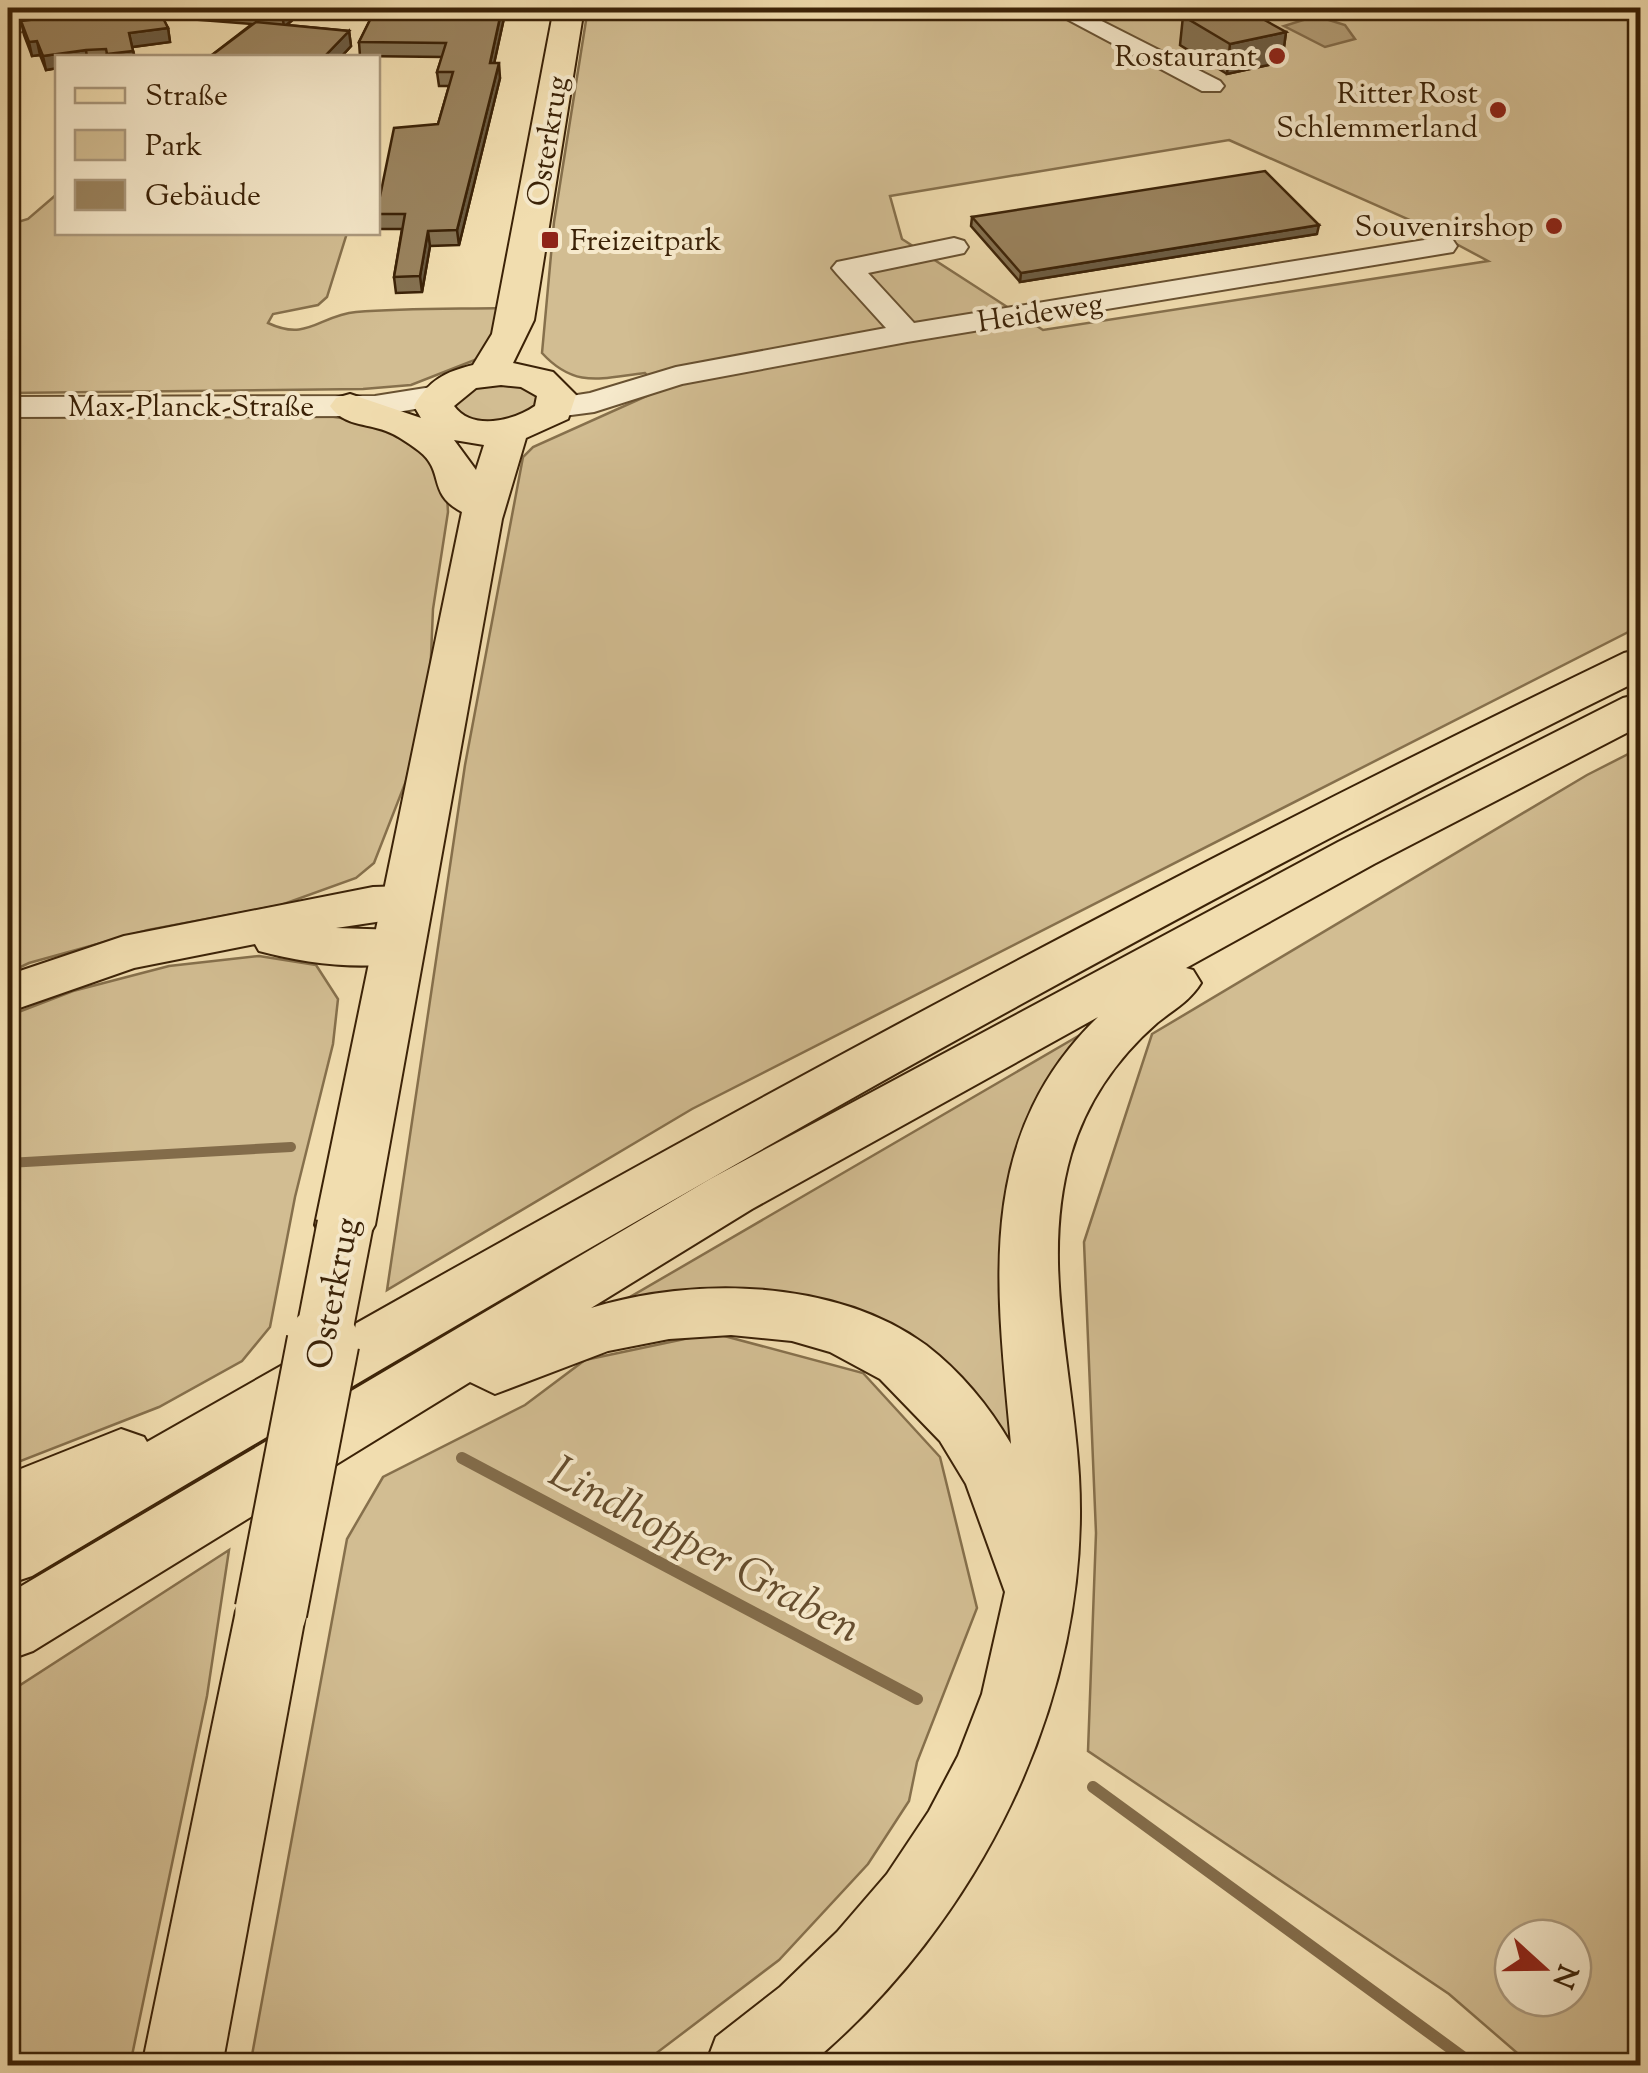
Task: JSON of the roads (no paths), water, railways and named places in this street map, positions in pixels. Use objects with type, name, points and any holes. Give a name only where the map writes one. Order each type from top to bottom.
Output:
[{"type":"main road","name":"Osterkrug","points":[[529,386],[511,334],[569,8]]},
{"type":"main road","points":[[456,383],[529,386],[536,424],[464,418],[456,383]]},
{"type":"main road","points":[[363,406],[421,433],[450,460],[460,494],[480,512]]},
{"type":"main road","name":"Osterkrug","points":[[182,2066],[480,512],[464,418]]},
{"type":"main road","points":[[8,1556],[693,1157],[1332,814],[1640,663]]},
{"type":"main road","points":[[8,1630],[732,1194],[1334,866],[1640,708]]},
{"type":"main road","points":[[745,2066],[783,2037],[857,1968],[931,1880],[986,1783],[1006,1732],[1038,1601],[1046,1539],[1048,1482],[1028,1286],[1028,1207],[1040,1156],[1054,1120],[1086,1062],[1122,1023],[1192,970],[1320,896],[1334,866]]},
{"type":"main road","points":[[8,994],[124,953],[225,934],[363,948],[401,925]]},
{"type":"main road","points":[[270,1472],[344,1459],[492,1371],[534,1350],[582,1334],[660,1316],[706,1311],[770,1314],[826,1326],[877,1348],[925,1381],[946,1402],[1003,1490],[1016,1520],[1038,1601]]},
{"type":"main road","points":[[8,1501],[93,1471],[262,1378],[332,1366]]},
{"type":"street","points":[[8,26],[76,12],[147,8]]},
{"type":"street","points":[[1058,8],[1211,86]]},
{"type":"street","points":[[76,12],[94,48]]},
{"type":"street","name":"Heideweg","points":[[529,386],[594,402],[639,386],[907,333],[1443,246],[1391,226]]},
{"type":"street","points":[[907,333],[848,268],[954,247]]},
{"type":"street","name":"Max-Planck-Straße","points":[[8,407],[363,406],[464,418]]},
{"type":"waterway","name":"Lindhopper Graben","points":[[8,1163],[291,1147]]},
{"type":"waterway","name":"Lindhopper Graben","points":[[462,1458],[917,1699]]},
{"type":"waterway","name":"Lindhopper Graben","points":[[1093,1787],[1475,2066]]},
{"type":"place","name":"Rostaurant","points":[[1277,56]]},
{"type":"place","name":"Ritter Rost Schlemmerland","points":[[1498,110]]},
{"type":"place","name":"Souvenirshop","points":[[1554,226]]},
{"type":"place","name":"Freizeitpark","points":[[550,240]]}]
